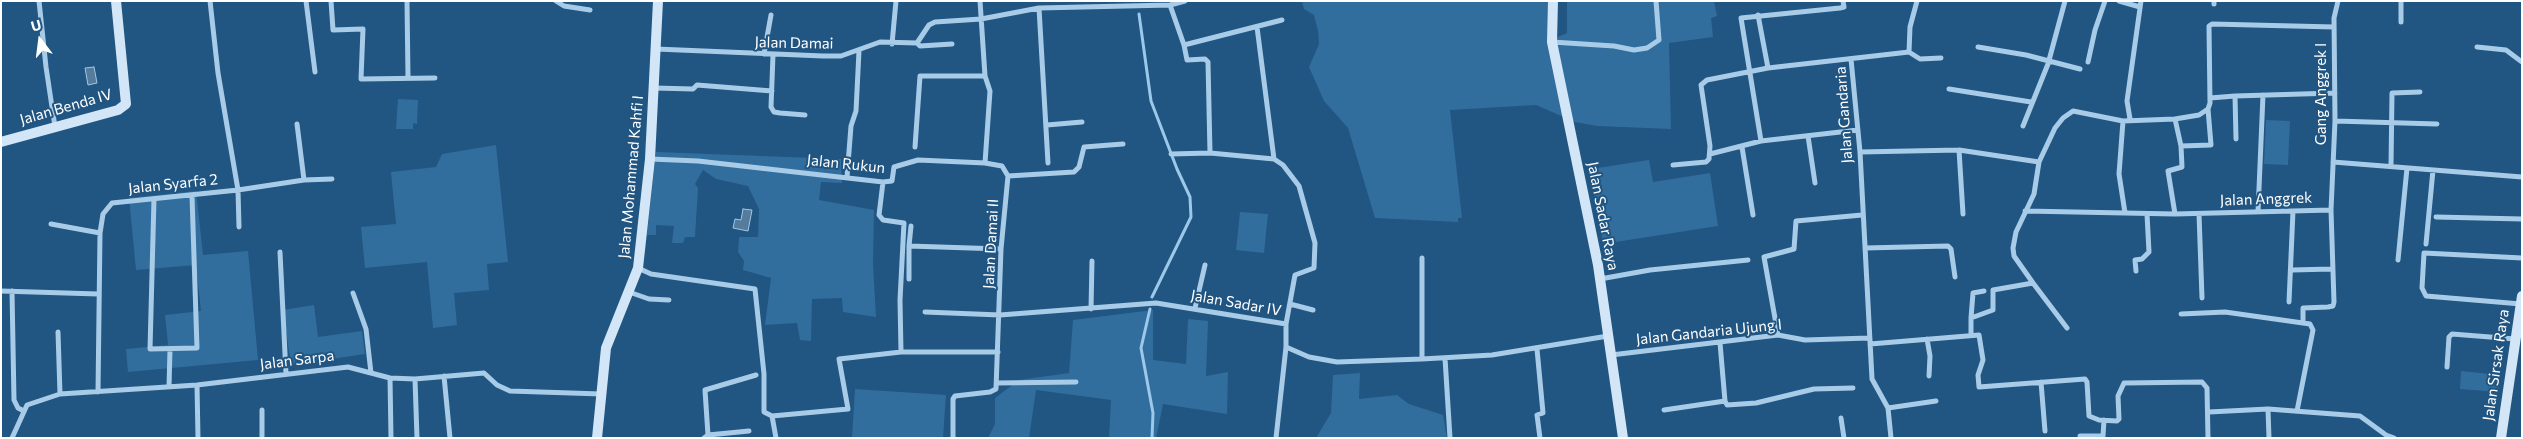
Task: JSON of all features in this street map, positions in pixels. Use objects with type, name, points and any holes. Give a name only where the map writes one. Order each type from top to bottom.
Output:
[{"type":"street","points":[[38,1],[56,128]]},
{"type":"street","name":"Jalan Benda IV","points":[[1,142],[118,110],[126,104],[116,1]]},
{"type":"street","name":"Jalan Syarfa 2","points":[[98,392],[98,294],[100,233],[103,214],[112,203],[238,190],[218,73],[210,1]]},
{"type":"street","points":[[306,1],[315,72]]},
{"type":"street","points":[[331,1],[333,30],[363,29],[361,79],[435,78]]},
{"type":"street","points":[[407,1],[408,77]]},
{"type":"street","points":[[556,1],[564,6],[590,10]]},
{"type":"street","name":"Jalan Mohammad Kahfi I","points":[[597,438],[609,337],[638,268],[650,159],[658,1]]},
{"type":"street","points":[[892,44],[896,1]]},
{"type":"street","points":[[980,1],[985,76],[990,91],[985,163]]},
{"type":"street","points":[[917,43],[929,25],[935,22],[981,19],[1039,8],[1170,5],[1185,1]]},
{"type":"street","name":"Jalan Sadar Raya","points":[[1553,1],[1552,42],[1566,121],[1600,279],[1623,438]]},
{"type":"street","points":[[1552,42],[1614,46],[1634,50],[1647,48],[1660,40],[1656,1]]},
{"type":"street","points":[[1761,142],[1741,19],[1758,15],[1840,8],[1844,7],[1843,1]]},
{"type":"street","points":[[1917,1],[1910,27],[1908,52],[1920,59],[1941,58]]},
{"type":"street","points":[[2023,126],[2031,102],[2035,100],[2049,60],[2065,1]]},
{"type":"street","points":[[2088,62],[2095,30],[2105,1]]},
{"type":"street","points":[[2119,1],[2141,4],[2127,101],[2130,119]]},
{"type":"street","name":"Gang Anggrek I","points":[[2333,162],[2335,121],[2334,27],[2338,1]]},
{"type":"street","points":[[2401,1],[2401,22]]},
{"type":"street","points":[[1170,5],[1184,45],[1187,60],[1205,59],[1208,62],[1210,154]]},
{"type":"street","points":[[1039,8],[1048,163]]},
{"type":"street","points":[[764,54],[771,15]]},
{"type":"street","points":[[1758,15],[1768,68]]},
{"type":"street","points":[[1184,45],[1282,20]]},
{"type":"street","name":"Gang Anggrek I","points":[[2210,98],[2209,26],[2212,24],[2334,27]]},
{"type":"street","points":[[1258,27],[1274,159]]},
{"type":"street","name":"Jalan Damai","points":[[656,49],[773,55],[841,56],[880,42],[892,44],[917,43],[920,46],[952,44]]},
{"type":"street","points":[[2477,47],[2506,50],[2522,62]]},
{"type":"street","points":[[1978,48],[2049,60],[2080,69]]},
{"type":"street","points":[[847,177],[851,126],[856,111],[859,51]]},
{"type":"street","name":"Jalan Gandaria","points":[[1888,408],[1873,384],[1862,215],[1860,152],[1850,60],[1908,52]]},
{"type":"street","points":[[773,55],[771,107],[774,112],[804,116]]},
{"type":"street","points":[[1673,166],[1706,162],[1710,154],[1701,85],[1707,80],[1768,68],[1850,60]]},
{"type":"street","points":[[915,147],[920,76],[985,76]]},
{"type":"street","points":[[653,88],[693,90],[697,85],[772,91]]},
{"type":"street","points":[[1949,89],[1986,93],[2031,102]]},
{"type":"street","points":[[2392,166],[2391,123],[2393,92],[2420,92]]},
{"type":"street","points":[[2181,146],[2210,145],[2208,109],[2210,98],[2335,93]]},
{"type":"street","points":[[2258,212],[2263,95]]},
{"type":"street","points":[[2235,96],[2236,139]]},
{"type":"street","points":[[2067,328],[2032,284],[2014,256],[2013,240],[2034,194],[2039,162],[2056,128],[2067,113],[2076,111],[2123,121],[2130,119],[2175,119],[2195,116],[2208,109]]},
{"type":"street","points":[[2175,119],[2181,146],[2182,167],[2168,172],[2175,214]]},
{"type":"street","points":[[2123,121],[2119,174],[2125,213]]},
{"type":"street","points":[[2335,121],[2437,124]]},
{"type":"street","points":[[1047,125],[1082,122]]},
{"type":"street","points":[[297,124],[304,180]]},
{"type":"street","points":[[1710,154],[1761,142],[1858,130]]},
{"type":"street","points":[[1808,136],[1815,183]]},
{"type":"street","points":[[1008,176],[1074,172],[1078,167],[1084,147],[1123,144]]},
{"type":"street","points":[[1742,147],[1753,215]]},
{"type":"street","points":[[1860,152],[1959,150],[2039,162]]},
{"type":"street","points":[[1959,150],[1963,214]]},
{"type":"street","points":[[1171,154],[1210,154],[1274,159],[1284,165],[1299,186],[1315,243],[1314,268],[1295,275],[1286,324]]},
{"type":"street","name":"Jalan Rukun","points":[[650,159],[847,177],[882,182],[892,181],[894,167],[918,160],[985,163],[1002,166],[1008,176]]},
{"type":"street","points":[[2333,162],[2522,177]]},
{"type":"street","name":"Jalan Anggrek","points":[[2025,212],[2199,214],[2331,210],[2333,162]]},
{"type":"street","points":[[2398,260],[2407,168]]},
{"type":"street","points":[[2426,244],[2433,170]]},
{"type":"street","name":"Jalan Damai II","points":[[997,383],[1001,249],[1008,176]]},
{"type":"street","points":[[239,227],[238,190],[304,180],[332,178]]},
{"type":"street","points":[[882,182],[879,215],[883,220],[904,223],[900,300],[901,352]]},
{"type":"street","points":[[154,199],[150,349],[197,348],[192,196]]},
{"type":"street","points":[[2303,323],[2303,308],[2333,306],[2331,210]]},
{"type":"street","points":[[2289,302],[2292,270],[2293,212]]},
{"type":"street","points":[[2136,271],[2135,260],[2142,259],[2149,252],[2147,214]]},
{"type":"street","points":[[2199,214],[2202,298]]},
{"type":"street","points":[[1778,335],[1764,258],[1794,250],[1796,221],[1862,215]]},
{"type":"street","points":[[2436,217],[2522,219]]},
{"type":"street","points":[[51,224],[100,233]]},
{"type":"street","points":[[909,279],[911,226]]},
{"type":"street","points":[[909,246],[1001,249]]},
{"type":"street","points":[[1864,248],[1948,246],[1951,249],[1955,276]]},
{"type":"street","points":[[280,252],[286,374]]},
{"type":"street","points":[[2521,300],[2426,296],[2422,288],[2424,253],[2522,258]]},
{"type":"street","points":[[1422,258],[1422,359]]},
{"type":"street","points":[[1600,279],[1650,270],[1748,260]]},
{"type":"street","points":[[1091,309],[1092,261]]},
{"type":"street","points":[[1195,308],[1205,265]]},
{"type":"street","points":[[638,268],[651,274],[755,289],[764,374],[764,412],[772,416],[848,409],[840,359],[901,352],[998,352]]},
{"type":"street","points":[[2292,270],[2332,269]]},
{"type":"street","points":[[1971,318],[1993,310],[1993,290],[2032,284]]},
{"type":"street","points":[[1,291],[98,294]]},
{"type":"street","points":[[12,291],[14,400],[18,408],[24,411],[12,438]]},
{"type":"street","points":[[1984,291],[1973,293],[1971,318],[1971,334],[1980,337],[1983,360],[1978,375],[1979,387],[2085,379],[2087,382],[2089,416],[2104,420],[2119,419],[2118,396],[2121,386],[2128,382],[2202,382],[2208,388],[2208,438]]},
{"type":"street","points":[[628,292],[649,299],[669,300]]},
{"type":"street","points":[[353,293],[366,329],[371,373]]},
{"type":"street","name":"Jalan Sirsak Raya","points":[[2501,438],[2521,300]]},
{"type":"street","name":"Jalan Sadar IV","points":[[925,312],[1000,315],[1156,303],[1286,324],[1286,347],[1276,438]]},
{"type":"street","points":[[1290,304],[1313,310]]},
{"type":"street","points":[[2181,314],[2225,312],[2310,324],[2313,330],[2297,411]]},
{"type":"street","points":[[58,332],[60,394]]},
{"type":"street","name":"Jalan Gandaria Ujung I","points":[[1611,355],[1778,335],[1805,340],[1870,341],[1927,339],[1971,334]]},
{"type":"street","points":[[2447,366],[2449,337],[2452,334],[2517,338]]},
{"type":"street","points":[[1286,347],[1309,357],[1337,362],[1445,358],[1537,349],[1608,336]]},
{"type":"street","points":[[1927,339],[1930,356],[1929,376]]},
{"type":"street","points":[[1720,343],[1725,401],[1727,405],[1741,406],[1814,388],[1853,388]]},
{"type":"street","points":[[169,387],[170,349]]},
{"type":"street","points":[[1537,349],[1543,413],[1537,415],[1540,438]]},
{"type":"street","points":[[1445,358],[1450,438]]},
{"type":"street","name":"Jalan Sarpa","points":[[24,411],[27,405],[60,394],[197,385],[348,367],[390,378],[415,379],[484,373],[497,385],[510,392],[601,394]]},
{"type":"street","points":[[749,431],[706,436],[704,390],[756,375]]},
{"type":"street","points":[[444,376],[450,438]]},
{"type":"street","points":[[390,378],[391,438]]},
{"type":"street","points":[[415,379],[417,438]]},
{"type":"street","points":[[953,438],[952,399],[955,396],[990,392],[996,389],[997,383],[1076,382]]},
{"type":"street","points":[[2041,382],[2046,431]]},
{"type":"street","points":[[197,385],[198,438]]},
{"type":"street","points":[[1664,410],[1725,401]]},
{"type":"street","points":[[1891,438],[1888,408],[1936,401]]},
{"type":"street","points":[[2268,409],[2269,438]]},
{"type":"street","points":[[2209,412],[2268,409],[2325,410],[2360,416],[2386,435],[2394,438]]},
{"type":"street","points":[[262,410],[262,438]]},
{"type":"street","points":[[772,416],[776,438]]},
{"type":"street","points":[[1841,418],[1844,438]]},
{"type":"street","points":[[2080,436],[2103,436],[2104,420]]},
{"type":"shaded area","points":[[1302,1],[1548,1],[1551,40],[1567,33],[1567,1],[1714,1],[1717,16],[1711,18],[1713,37],[1669,43],[1671,129],[1597,126],[1575,122],[1536,105],[1450,110],[1462,218],[1458,218],[1458,222],[1375,218],[1348,128],[1324,101],[1309,67],[1319,44],[1318,31],[1314,15],[1304,9]]},
{"type":"shaded area","points":[[94,67],[97,83],[88,85],[85,68]]},
{"type":"shaded area","points":[[398,99],[418,100],[417,124],[413,123],[413,129],[396,129]]},
{"type":"shaded area","points":[[2266,120],[2290,121],[2288,165],[2264,164]]},
{"type":"shaded area","points":[[496,145],[508,262],[487,264],[489,290],[454,293],[457,325],[433,328],[427,262],[365,268],[361,227],[396,224],[391,172],[436,167],[442,154]]},
{"type":"shaded area","points":[[656,152],[841,159],[842,183],[821,182],[819,200],[874,210],[873,264],[876,317],[843,312],[842,298],[812,299],[811,341],[800,340],[797,323],[765,325],[771,278],[743,270],[744,261],[738,252],[739,237],[758,237],[759,209],[748,186],[716,179],[703,170],[695,184],[698,188],[695,237],[685,237],[683,243],[672,243],[674,226],[656,225],[656,235],[647,235]]},
{"type":"shaded area","points":[[1649,160],[1653,182],[1710,173],[1718,226],[1603,244],[1591,169]]},
{"type":"shaded area","points":[[196,191],[203,255],[248,251],[258,360],[128,372],[126,349],[168,345],[165,315],[201,311],[196,265],[136,270],[129,198]]},
{"type":"shaded area","points":[[743,209],[752,210],[748,231],[733,228],[735,219],[741,220]]},
{"type":"shaded area","points":[[1240,212],[1268,214],[1264,253],[1236,250]]},
{"type":"shaded area","points":[[314,305],[318,337],[362,331],[365,354],[291,365],[283,310]]},
{"type":"shaded area","points":[[1153,310],[1153,360],[1186,364],[1188,319],[1208,321],[1206,376],[1228,372],[1227,414],[1163,404],[1156,438],[1109,438],[1111,400],[1036,390],[1029,438],[988,438],[995,424],[995,398],[1019,380],[1069,373],[1073,320]]},
{"type":"shaded area","points":[[2461,371],[2500,375],[2498,392],[2460,389]]},
{"type":"shaded area","points":[[1360,373],[1359,399],[1397,395],[1409,404],[1443,415],[1447,438],[1316,438],[1331,413],[1333,375]]},
{"type":"shaded area","points":[[855,389],[946,395],[943,438],[852,438]]},
{"type":"waterway","points":[[1139,14],[1151,101],[1177,169],[1190,197],[1191,217],[1152,297]]},
{"type":"waterway","points":[[1150,309],[1141,348],[1153,413],[1152,438]]}]
